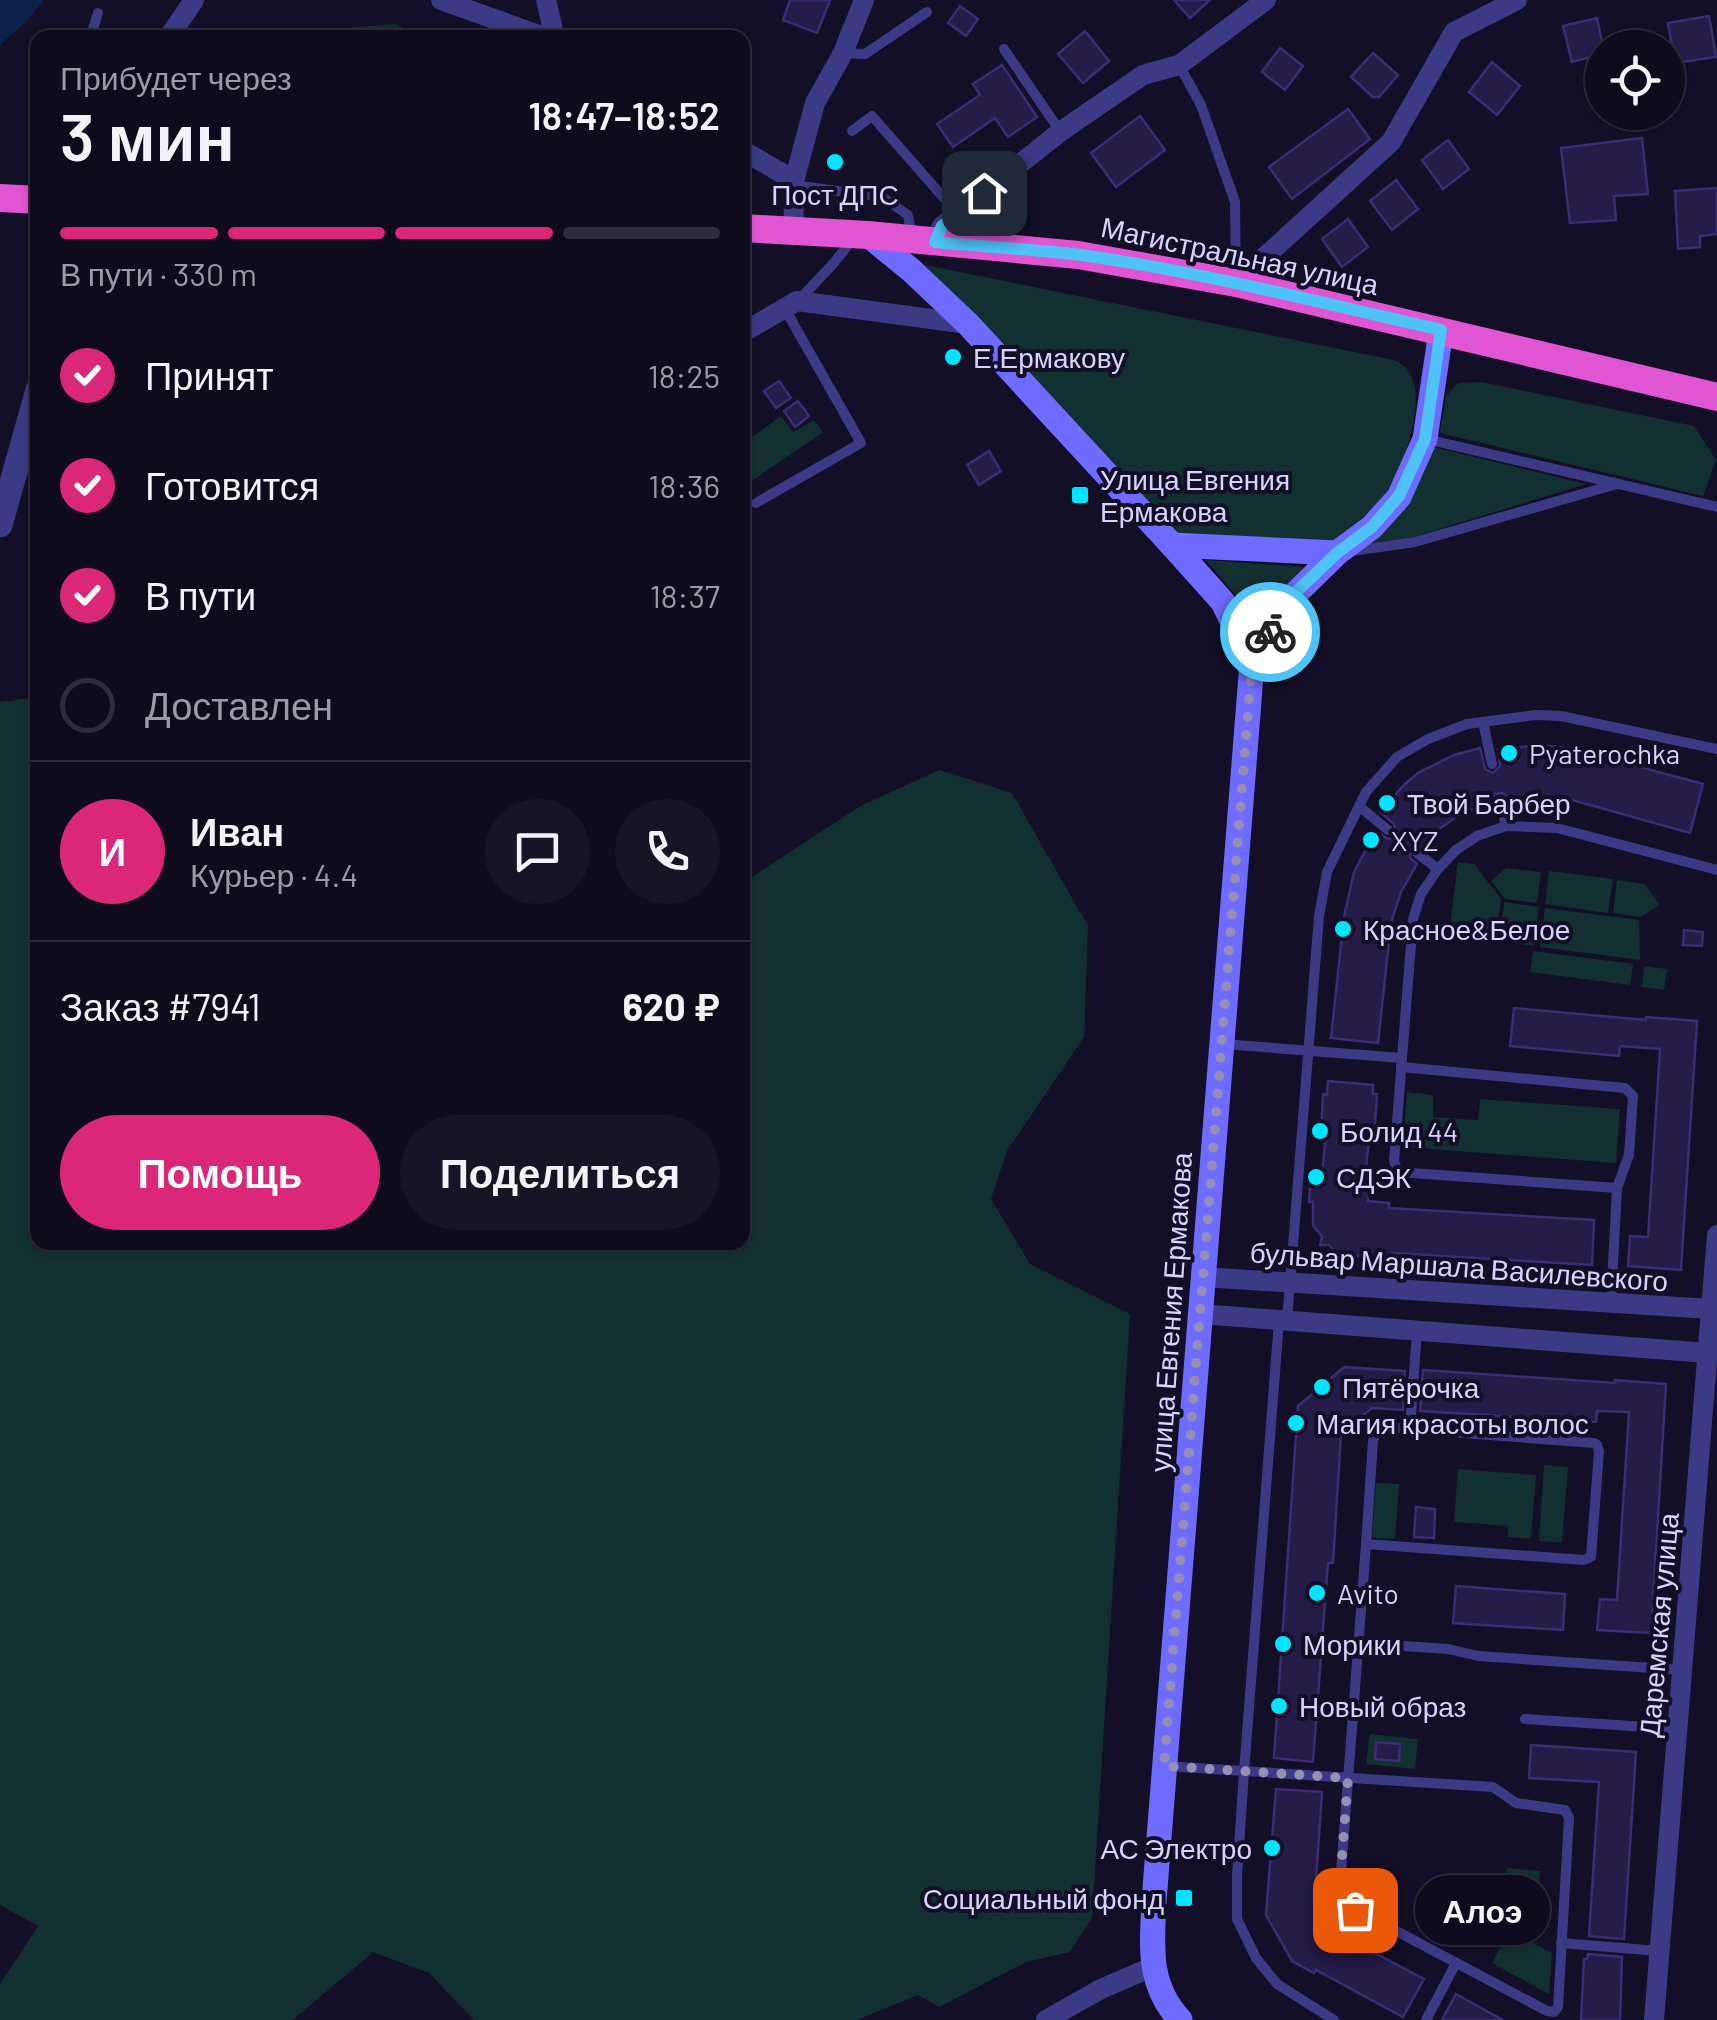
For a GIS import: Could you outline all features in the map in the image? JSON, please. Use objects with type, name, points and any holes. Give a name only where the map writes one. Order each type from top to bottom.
[{"type":"highway","points":[[0,198],[30,200]]},
{"type":"highway","name":"Магистральная улица","points":[[750,228],[1078,255],[1236,283],[1717,397]]},
{"type":"main road","name":"улица Евгения Ермакова","points":[[862,235],[911,270],[968,324],[1172,544],[1223,602],[1252,663]]},
{"type":"main road","name":"улица Евгения Ермакова","points":[[1152,1966],[1164,1766],[1252,663],[1292,596],[1337,553],[1372,527],[1399,496],[1425,439],[1441,330]]},
{"type":"main road","points":[[1172,544],[1337,553]]},
{"type":"main road","points":[[1152,1966],[1160,1988],[1180,2020]]},
{"type":"street","points":[[173,30],[194,0]]},
{"type":"street","points":[[440,0],[524,30]]},
{"type":"street","points":[[546,0],[553,30]]},
{"type":"street","points":[[794,230],[793,185],[814,103],[844,54],[864,0]]},
{"type":"street","points":[[924,241],[1060,132],[1143,75],[1179,65],[1266,0]]},
{"type":"street","points":[[1236,283],[1391,142],[1454,32],[1517,0]]},
{"type":"street","points":[[750,155],[785,175],[793,185]]},
{"type":"street","points":[[750,329],[791,305],[968,324]]},
{"type":"street","points":[[0,524],[30,418]]},
{"type":"street","name":"Даремская улица","points":[[1654,2020],[1712,1340],[1717,1235]]},
{"type":"street","name":"бульвар Маршала Василевского","points":[[1202,1277],[1712,1309]]},
{"type":"street","points":[[1200,1314],[1416,1331],[1712,1340]]},
{"type":"street","points":[[1046,2020],[1152,1966]]},
{"type":"lane","points":[[844,54],[866,54],[927,12]]},
{"type":"lane","points":[[93,30],[98,13]]},
{"type":"lane","points":[[1004,49],[1060,132]]},
{"type":"lane","points":[[1179,65],[1201,105],[1235,202],[1236,283]]},
{"type":"lane","points":[[852,131],[872,116],[958,214]]},
{"type":"lane","points":[[793,185],[882,197],[908,215],[924,241]]},
{"type":"lane","points":[[756,503],[861,443],[791,305],[862,235]]},
{"type":"lane","points":[[1425,439],[1717,507]]},
{"type":"lane","points":[[1337,553],[1414,542],[1619,484]]},
{"type":"lane","points":[[1334,2020],[1278,1984],[1256,1958],[1237,1919],[1244,1772],[1283,1321],[1290,1283],[1319,916],[1327,872],[1366,792],[1397,758],[1428,738],[1466,724],[1561,716],[1717,749]]},
{"type":"lane","points":[[1483,722],[1492,764]]},
{"type":"lane","points":[[1500,801],[1506,826]]},
{"type":"lane","points":[[1359,806],[1388,830]]},
{"type":"lane","points":[[1616,1188],[1398,1172],[1394,1161],[1413,919],[1421,894],[1456,850],[1477,836],[1506,826],[1557,828],[1717,870]]},
{"type":"lane","points":[[1418,854],[1438,870]]},
{"type":"lane","points":[[1222,1044],[1625,1088],[1633,1096],[1629,1155],[1616,1188],[1610,1303]]},
{"type":"lane","points":[[1410,1430],[1416,1331]]},
{"type":"lane","points":[[1164,1766],[1244,1772],[1348,1778],[1493,1788],[1516,1803],[1565,1810],[1569,1818],[1558,2007],[1554,2012],[1547,2012],[1355,1910],[1340,1884],[1348,1778],[1358,1643],[1366,1544],[1372,1441],[1376,1432],[1385,1428],[1598,1445],[1591,1557],[1584,1560],[1366,1544]]},
{"type":"lane","points":[[1358,1643],[1682,1670]]},
{"type":"lane","points":[[1524,1719],[1677,1729]]},
{"type":"lane","points":[[1561,1943],[1660,1951]]},
{"type":"lane","points":[[1426,2020],[1456,1963]]},
{"type":"green space","points":[[395,24],[407,30],[328,30]]},
{"type":"green space","points":[[925,265],[1394,360],[1407,369],[1416,395],[1412,430],[1395,478],[1371,513],[1333,545],[1177,537]]},
{"type":"green space","points":[[1482,382],[1694,426],[1716,460],[1703,496],[1440,433],[1446,396],[1458,383]]},
{"type":"green space","points":[[781,416],[793,432],[814,420],[823,432],[752,481],[750,439]]},
{"type":"green space","points":[[1429,446],[1586,484],[1410,538],[1367,543]]},
{"type":"green space","points":[[1206,560],[1304,567],[1258,622]]},
{"type":"green space","points":[[30,698],[30,1250],[750,1250],[750,878],[862,805],[940,770],[1012,793],[1088,926],[1084,1037],[1007,1151],[991,1199],[1030,1264],[1130,1314],[1092,1918],[1070,1952],[1026,1962],[939,2007],[918,1995],[857,2020],[474,2020],[429,1973],[373,1952],[293,2020],[0,2020],[0,1984],[38,1926],[0,1905],[0,702]]},
{"type":"green space","points":[[1458,862],[1474,864],[1501,899],[1497,931],[1450,925]]},
{"type":"green space","points":[[1506,868],[1541,872],[1537,903],[1505,899],[1491,881]]},
{"type":"green space","points":[[1549,871],[1613,879],[1608,913],[1545,904]]},
{"type":"green space","points":[[1617,880],[1644,884],[1660,905],[1640,917],[1613,913]]},
{"type":"green space","points":[[1504,902],[1539,907],[1534,946],[1514,943],[1515,933],[1501,931]]},
{"type":"green space","points":[[1545,908],[1639,920],[1640,960],[1540,947]]},
{"type":"green space","points":[[1533,951],[1633,964],[1630,985],[1530,972]]},
{"type":"green space","points":[[1644,966],[1667,969],[1664,990],[1642,987]]},
{"type":"green space","points":[[1407,1092],[1433,1095],[1433,1117],[1478,1120],[1480,1099],[1620,1109],[1616,1163],[1403,1147]]},
{"type":"green space","points":[[1544,1465],[1568,1467],[1562,1543],[1539,1541]]},
{"type":"green space","points":[[1458,1469],[1536,1475],[1531,1539],[1508,1537],[1508,1526],[1454,1522]]},
{"type":"green space","points":[[1376,1483],[1399,1484],[1395,1539],[1372,1538]]},
{"type":"green space","points":[[1370,1734],[1418,1739],[1415,1769],[1367,1764]]},
{"type":"green space","points":[[1507,1868],[1540,1871],[1537,1914],[1504,1911]]},
{"type":"green space","points":[[1444,1877],[1486,1900],[1477,1934],[1428,1907]]},
{"type":"green space","points":[[1510,1930],[1552,1953],[1549,1994],[1492,1963]]},
{"type":"water","points":[[0,0],[44,0],[0,45]]},
{"type":"building","points":[[790,0],[830,0],[817,33],[783,20]]},
{"type":"building","points":[[1174,0],[1210,0],[1190,18]]},
{"type":"building","points":[[960,6],[978,19],[966,36],[948,23]]},
{"type":"building","points":[[1709,16],[1716,57],[1685,62],[1685,30],[1669,30],[1668,23]]},
{"type":"building","points":[[1597,18],[1600,30],[1585,30],[1585,59],[1572,62],[1563,26]]},
{"type":"building","points":[[1085,31],[1109,61],[1083,83],[1058,54]]},
{"type":"building","points":[[1280,48],[1303,66],[1285,90],[1262,72]]},
{"type":"building","points":[[1373,53],[1398,75],[1379,97],[1373,97],[1351,77]]},
{"type":"building","points":[[1492,62],[1520,86],[1497,115],[1469,92]]},
{"type":"building","points":[[1002,65],[1037,117],[1008,137],[995,118],[953,147],[937,124],[980,95],[973,84]]},
{"type":"building","points":[[1348,109],[1370,139],[1292,199],[1269,167]]},
{"type":"building","points":[[1140,116],[1165,150],[1116,187],[1091,153]]},
{"type":"building","points":[[1642,138],[1648,194],[1614,196],[1616,220],[1570,223],[1561,148]]},
{"type":"building","points":[[1448,140],[1469,169],[1443,189],[1422,160]]},
{"type":"building","points":[[1396,180],[1418,209],[1392,230],[1370,201]]},
{"type":"building","points":[[1717,188],[1717,234],[1700,236],[1700,247],[1678,249],[1675,191]]},
{"type":"building","points":[[1348,219],[1368,247],[1342,267],[1322,239]]},
{"type":"building","points":[[779,381],[791,398],[776,408],[764,391]]},
{"type":"building","points":[[798,401],[809,416],[795,427],[784,411]]},
{"type":"building","points":[[989,451],[1001,471],[979,485],[967,465]]},
{"type":"building","points":[[1537,745],[1570,748],[1703,784],[1690,833],[1572,800],[1509,800],[1503,793],[1495,794],[1491,803],[1462,813],[1435,832],[1423,847],[1411,850],[1410,858],[1417,864],[1401,892],[1391,923],[1378,1043],[1331,1038],[1344,917],[1354,872],[1376,831],[1388,839],[1396,832],[1394,824],[1380,812],[1418,773],[1454,755],[1480,748],[1485,769],[1493,773],[1500,766],[1498,750]]},
{"type":"building","points":[[1684,930],[1703,932],[1702,946],[1683,945]]},
{"type":"building","points":[[1514,1008],[1697,1021],[1681,1270],[1628,1266],[1630,1236],[1648,1237],[1660,1049],[1620,1046],[1619,1056],[1510,1046]]},
{"type":"building","points":[[1328,1081],[1373,1085],[1373,1094],[1377,1094],[1374,1141],[1369,1141],[1367,1157],[1368,1201],[1389,1203],[1389,1208],[1594,1220],[1592,1265],[1392,1253],[1391,1258],[1379,1257],[1378,1262],[1360,1261],[1361,1256],[1337,1255],[1329,1245],[1320,1245],[1322,1237],[1313,1225],[1313,1202],[1309,1202],[1310,1186],[1316,1186],[1317,1173],[1322,1174],[1326,1135],[1321,1134],[1323,1094],[1327,1095]]},
{"type":"building","points":[[1344,1367],[1405,1371],[1403,1410],[1372,1408],[1341,1434],[1333,1563],[1328,1563],[1313,1762],[1274,1758],[1298,1406]]},
{"type":"building","points":[[1423,1370],[1666,1384],[1651,1633],[1597,1630],[1600,1599],[1617,1600],[1629,1412],[1597,1411],[1596,1422],[1420,1411]]},
{"type":"building","points":[[1416,1507],[1435,1509],[1434,1538],[1414,1537]]},
{"type":"building","points":[[1456,1586],[1565,1594],[1563,1630],[1453,1623]]},
{"type":"building","points":[[1376,1742],[1400,1744],[1399,1761],[1375,1759]]},
{"type":"building","points":[[1531,1745],[1636,1752],[1624,1939],[1589,1936],[1599,1782],[1529,1778]]},
{"type":"building","points":[[1276,1789],[1322,1792],[1315,1894],[1335,1932],[1424,1979],[1403,2017],[1292,1961],[1266,1915]]},
{"type":"building","points":[[1588,1954],[1622,1957],[1620,2020],[1581,2020],[1584,1959]]},
{"type":"building","points":[[1456,1994],[1503,2020],[1442,2020]]},
{"type":"way so far","points":[[1270,632],[1252,663],[1164,1766],[1348,1778],[1340,1884],[1355,1910]]},
{"type":"place","name":"Пост ДПС","points":[[835,162]]},
{"type":"place","name":"Е.Ермакову","points":[[953,357]]},
{"type":"place","name":"Улица Евгения Ермакова","points":[[1080,495]]},
{"type":"place","name":"Pyaterochka","points":[[1509,753]]},
{"type":"place","name":"Твой Барбер","points":[[1387,803]]},
{"type":"place","name":"XYZ","points":[[1371,840]]},
{"type":"place","name":"Красное&Белое","points":[[1343,929]]},
{"type":"place","name":"Болид 44","points":[[1320,1131]]},
{"type":"place","name":"СДЭК","points":[[1316,1177]]},
{"type":"place","name":"Пятёрочка","points":[[1322,1387]]},
{"type":"place","name":"Магия красоты волос","points":[[1296,1423]]},
{"type":"place","name":"Avito","points":[[1317,1593]]},
{"type":"place","name":"Морики","points":[[1283,1644]]},
{"type":"place","name":"Новый образ","points":[[1279,1706]]},
{"type":"place","name":"АС Электро","points":[[1272,1848]]},
{"type":"place","name":"Социальный фонд","points":[[1184,1898]]},
{"type":"place","name":"Алоэ","points":[[1355,1910]]},
{"type":"route","points":[[984,193],[942,226],[935,242],[1078,255],[1236,283],[1441,330],[1425,439],[1399,496],[1372,527],[1337,553],[1292,596],[1270,632]]}]
